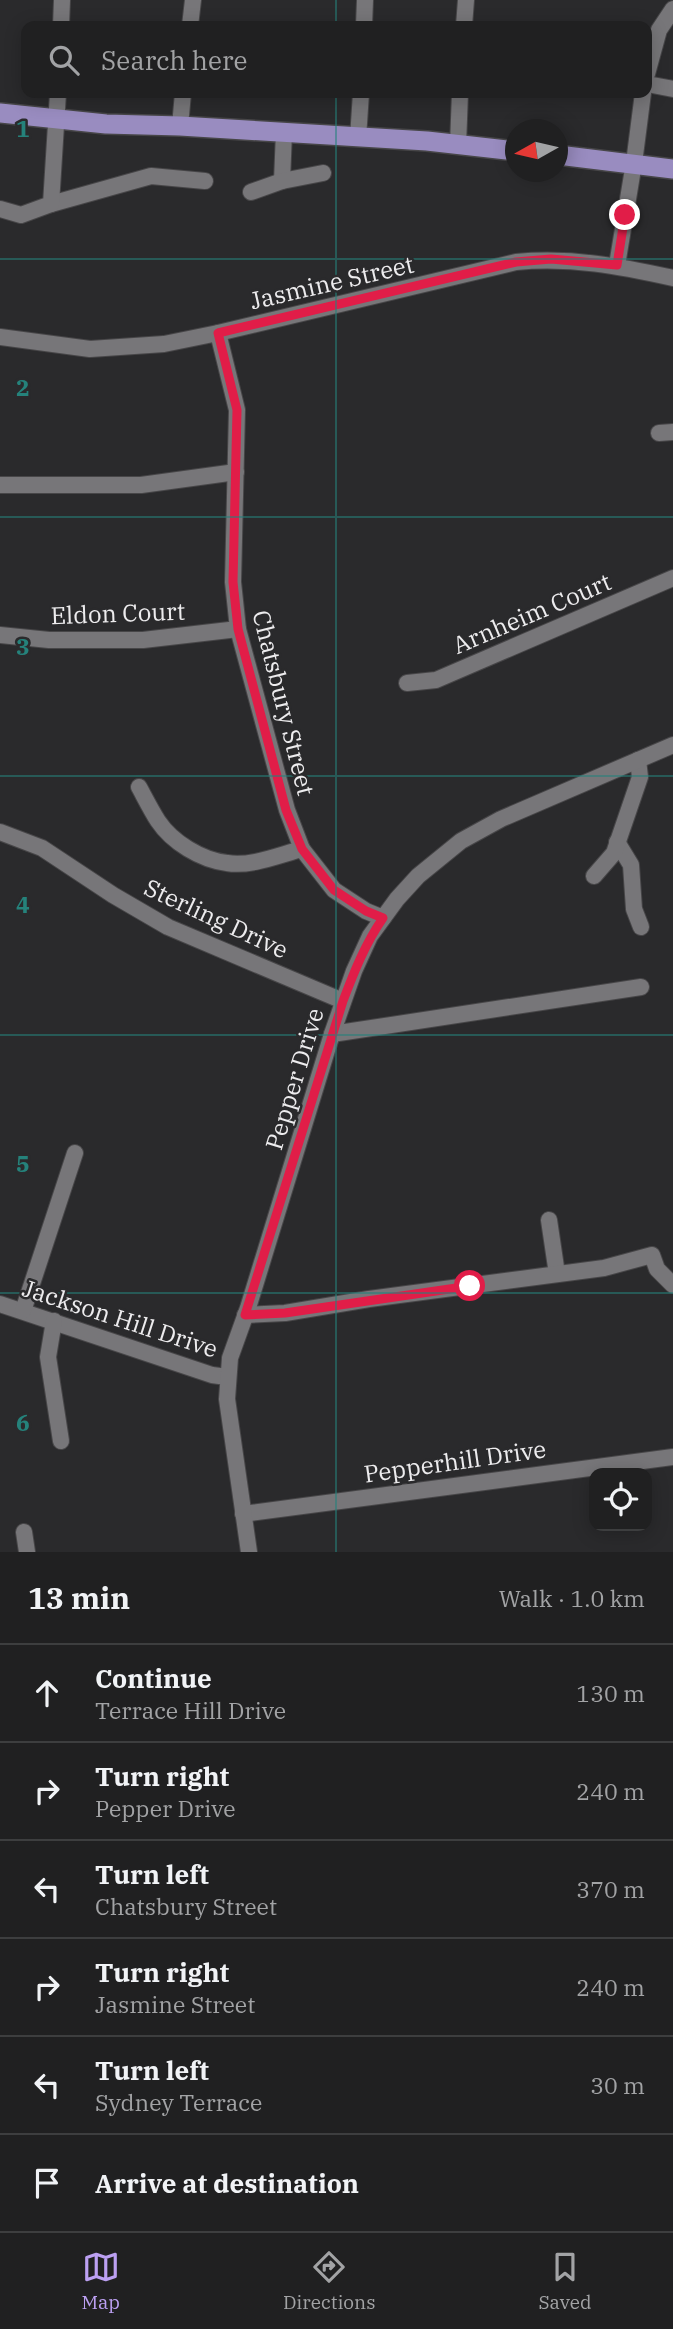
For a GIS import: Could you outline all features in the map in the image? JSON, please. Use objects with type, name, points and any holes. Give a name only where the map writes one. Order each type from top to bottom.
[{"type":"main road","points":[[0,113],[106,124],[284,132],[505,149]]},
{"type":"main road","points":[[568,156],[673,169]]},
{"type":"street","points":[[61,21],[62,0]]},
{"type":"street","points":[[191,21],[193,0]]},
{"type":"street","points":[[364,21],[365,0]]},
{"type":"street","points":[[464,21],[466,0]]},
{"type":"street","points":[[652,56],[659,30],[673,9]]},
{"type":"street","points":[[652,85],[673,89]]},
{"type":"street","points":[[51,204],[58,98]]},
{"type":"street","points":[[180,126],[183,98]]},
{"type":"street","points":[[358,138],[361,98]]},
{"type":"street","points":[[457,145],[460,98]]},
{"type":"street","points":[[617,265],[642,98]]},
{"type":"street","points":[[282,181],[284,132]]},
{"type":"street","points":[[251,192],[282,181],[323,173]]},
{"type":"street","points":[[0,209],[21,215],[151,176],[205,181]]},
{"type":"street","name":"Jasmine Street","points":[[0,337],[90,349],[164,344],[516,262],[551,259],[617,265],[673,278]]},
{"type":"street","name":"Chatsbury Street","points":[[218,333],[237,410],[233,582],[238,629],[286,810],[302,849],[334,890],[366,911],[383,918]]},
{"type":"street","points":[[0,485],[141,485],[236,471]]},
{"type":"street","name":"Arnheim Court","points":[[407,683],[436,680],[673,578]]},
{"type":"street","name":"Eldon Court","points":[[0,635],[49,640],[143,640],[238,629]]},
{"type":"street","name":"Pepper Drive","points":[[249,1552],[228,1409],[227,1377],[230,1358],[332,1034],[370,936],[418,876],[461,841],[501,819],[673,745]]},
{"type":"street","points":[[594,876],[614,853],[640,777],[638,760]]},
{"type":"street","points":[[139,787],[159,822],[177,841],[205,857],[228,864],[259,860],[302,849]]},
{"type":"street","name":"Sterling Drive","points":[[0,832],[42,848],[113,895],[168,927],[343,1001]]},
{"type":"street","points":[[617,842],[631,865],[634,909],[641,927]]},
{"type":"street","points":[[332,1034],[641,987]]},
{"type":"street","points":[[23,1311],[75,1153]]},
{"type":"street","points":[[549,1220],[557,1274]]},
{"type":"street","points":[[245,1315],[285,1313],[369,1299],[604,1268],[652,1255],[657,1269],[673,1285]]},
{"type":"street","name":"Jackson Hill Drive","points":[[0,1304],[212,1375],[227,1377]]},
{"type":"street","points":[[54,1321],[48,1357],[61,1441]]},
{"type":"street","name":"Pepperhill Drive","points":[[243,1514],[673,1457]]},
{"type":"street","points":[[24,1532],[27,1552]]},
{"type":"route","points":[[470,1286],[285,1313],[245,1315],[343,1001],[370,936],[383,918],[366,911],[334,890],[302,849],[286,810],[238,629],[233,582],[237,410],[218,333],[516,262],[551,259],[617,265],[625,215]]}]
